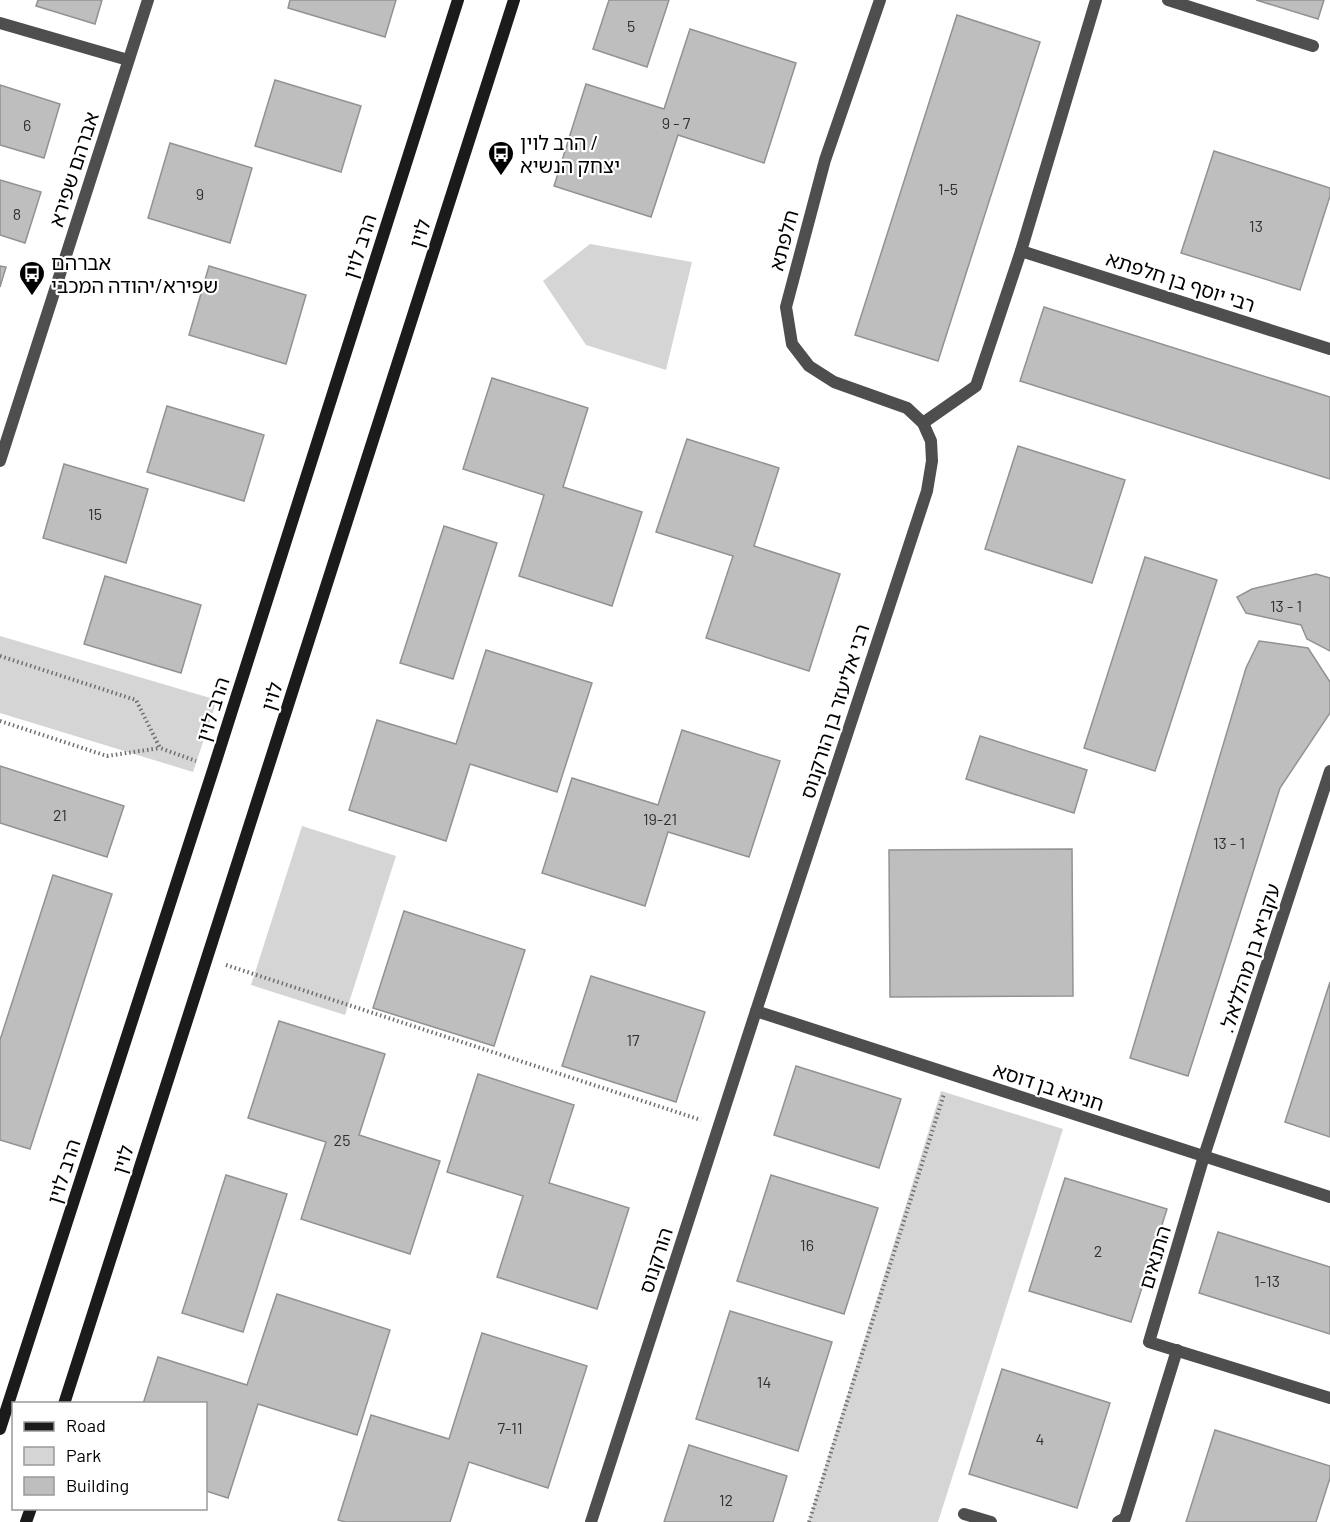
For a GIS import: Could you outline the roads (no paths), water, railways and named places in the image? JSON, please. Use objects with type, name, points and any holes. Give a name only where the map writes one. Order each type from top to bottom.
[{"type":"main road","name":"הרב לוין","points":[[0,1429],[458,0]]},
{"type":"main road","name":"לוין","points":[[65,1402],[514,0]]},
{"type":"street","name":"אברהם שפירא","points":[[0,461],[148,0]]},
{"type":"street","name":"חלפתא","points":[[880,0],[825,160],[786,307],[792,344],[809,366],[834,382],[907,408],[923,423]]},
{"type":"street","points":[[923,423],[976,386],[1021,251],[1096,0]]},
{"type":"street","points":[[1168,0],[1313,46]]},
{"type":"street","points":[[0,23],[128,60]]},
{"type":"street","name":"רבי יוסף בן חלפתא","points":[[1021,251],[1330,349]]},
{"type":"street","name":"רבי אליעזר בן הורקנוס","points":[[756,1011],[927,491],[932,461],[931,441],[923,423]]},
{"type":"street","name":".עקביא בן מהללאל","points":[[1204,1156],[1330,771]]},
{"type":"street","name":"חנינא בן דוסא","points":[[756,1011],[1330,1197]]},
{"type":"street","name":"הורקנוס","points":[[591,1522],[756,1011]]},
{"type":"street","name":"התנאים","points":[[1204,1156],[1149,1341],[1330,1398]]},
{"type":"street","points":[[1118,1522],[1125,1518],[1177,1350]]},
{"type":"street","points":[[964,1514],[991,1522]]},
{"type":"place","name":"הרב לוין / יצחק הנשיא","points":[[501,177]]},
{"type":"place","name":"אברהם שפירא/יהודה המכבי","points":[[32,297]]}]
